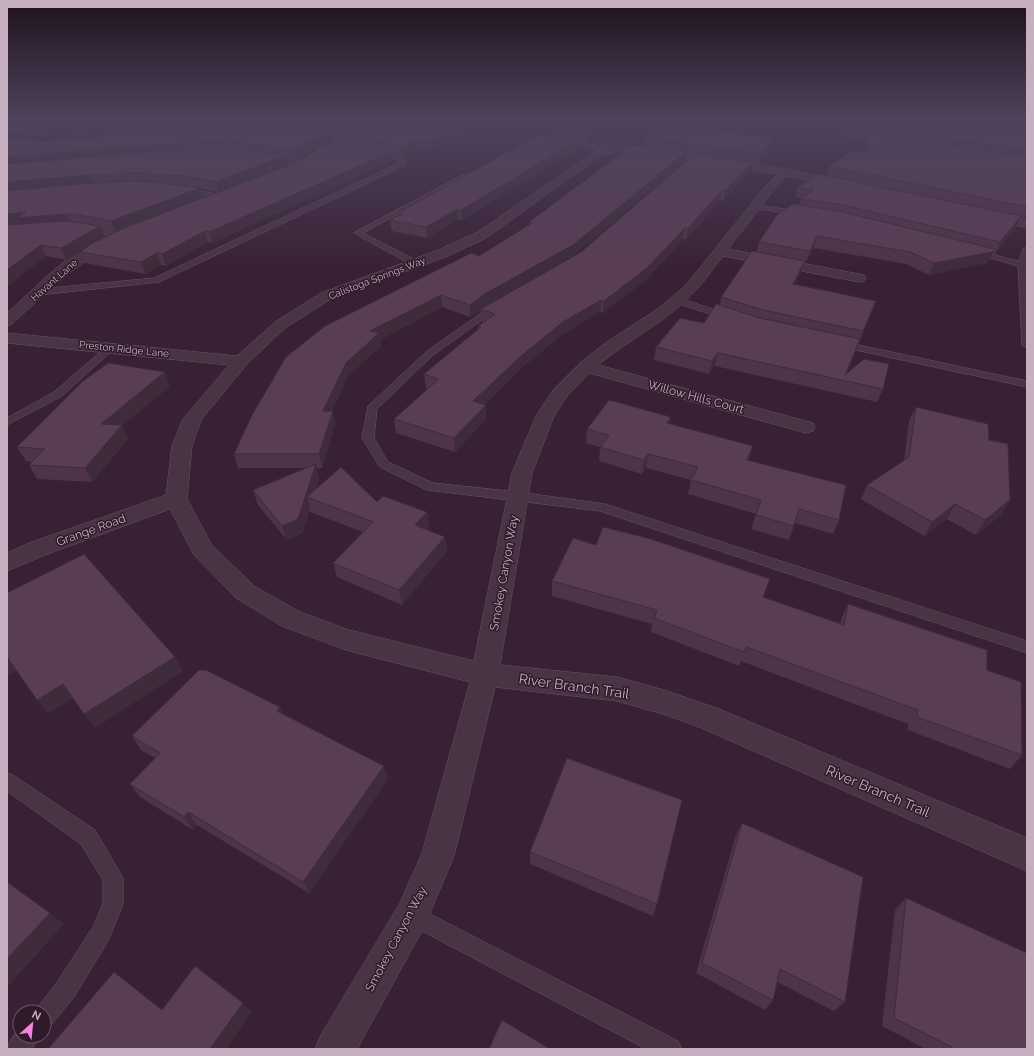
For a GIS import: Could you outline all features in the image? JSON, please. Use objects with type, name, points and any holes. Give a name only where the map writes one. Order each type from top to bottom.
[{"type":"street","name":"Calistoga Springs Way","points":[[176,499],[182,446],[192,419],[241,360],[280,325],[303,309],[326,296],[354,284],[463,245],[482,235],[576,169]]},
{"type":"street","points":[[768,169],[848,186]]},
{"type":"street","name":"Smokey Canyon Way","points":[[335,1049],[412,915],[438,856],[485,675],[522,474],[545,416],[560,393],[586,367],[610,347],[664,311],[691,288],[721,252],[767,191],[786,172]]},
{"type":"street","points":[[162,188],[185,190],[216,197]]},
{"type":"street","points":[[195,206],[230,192]]},
{"type":"street","points":[[980,214],[1027,224]]},
{"type":"street","name":"Havant Lane","points":[[7,321],[68,266],[90,251],[126,234]]},
{"type":"street","points":[[721,252],[859,278]]},
{"type":"street","name":"Preston Ridge Lane","points":[[7,338],[241,360]]},
{"type":"street","name":"Willow Hills Court","points":[[586,367],[806,427]]},
{"type":"street","name":"Grange Road","points":[[7,563],[37,549],[176,499]]},
{"type":"street","name":"River Branch Trail","points":[[176,499],[202,549],[245,592],[291,619],[346,640],[485,675],[617,689],[664,702],[709,718],[1027,855]]},
{"type":"lane","points":[[39,292],[156,280],[392,169]]},
{"type":"lane","points":[[415,263],[358,233],[473,171]]},
{"type":"lane","points":[[755,207],[806,214]]},
{"type":"lane","points":[[77,228],[126,234]]},
{"type":"lane","points":[[963,249],[1022,265]]},
{"type":"lane","points":[[1027,250],[1022,261],[1027,345]]},
{"type":"lane","points":[[508,299],[487,311],[429,354],[372,408],[368,438],[384,464],[431,487],[518,496],[601,507],[1027,647]]},
{"type":"lane","points":[[676,300],[735,319]]},
{"type":"lane","points":[[834,342],[1027,384]]},
{"type":"lane","points":[[7,422],[58,394],[110,348]]},
{"type":"lane","points":[[7,781],[88,837],[113,878],[113,904],[101,934],[66,989],[52,1006]]},
{"type":"lane","points":[[412,915],[670,1049]]},
{"type":"building","points":[[7,169],[249,169],[215,182],[185,176],[137,173],[7,182]]},
{"type":"building","points":[[278,169],[352,169],[209,232],[205,231],[162,254],[157,253],[141,262],[80,252],[91,244],[124,228]]},
{"type":"building","points":[[476,169],[529,169],[461,210],[457,209],[426,227],[390,220],[402,214],[398,213]]},
{"type":"building","points":[[600,169],[665,169],[573,245],[483,295],[470,305],[441,295],[370,331],[379,333],[346,363],[323,411],[333,411],[319,454],[234,454],[252,415],[286,357],[325,326],[471,253],[479,256],[532,223],[529,222]]},
{"type":"building","points":[[677,169],[745,169],[725,191],[722,190],[688,228],[685,228],[647,268],[604,301],[601,300],[563,322],[521,356],[473,401],[486,405],[454,438],[394,419],[439,379],[424,374],[481,327],[478,326],[495,314],[481,309],[581,252]]},
{"type":"building","points":[[845,169],[1027,169],[1027,207]]},
{"type":"building","points":[[818,174],[1021,216],[1000,242],[838,204],[801,199],[814,190],[798,187]]},
{"type":"building","points":[[130,181],[155,182],[200,188],[111,221],[66,214],[16,218],[26,212],[7,214],[7,191]]},
{"type":"building","points":[[793,204],[838,211],[995,249],[992,252],[934,263],[910,252],[817,236],[810,251],[759,242],[777,215]]},
{"type":"building","points":[[65,221],[100,226],[61,248],[41,245],[7,270],[7,225]]},
{"type":"building","points":[[752,251],[805,261],[793,284],[876,301],[863,331],[763,310],[721,297]]},
{"type":"building","points":[[716,304],[760,318],[860,339],[845,375],[864,359],[889,364],[883,389],[718,353],[712,361],[656,347],[680,318],[704,323]]},
{"type":"building","points":[[108,363],[165,372],[101,424],[122,425],[85,468],[29,465],[45,449],[17,447],[83,381]]},
{"type":"building","points":[[609,400],[671,417],[667,423],[753,446],[747,460],[846,485],[839,520],[799,509],[794,526],[756,515],[761,500],[691,480],[698,467],[648,454],[644,460],[600,447],[609,435],[587,429]]},
{"type":"building","points":[[916,407],[988,424],[989,440],[1008,444],[1010,500],[985,520],[955,504],[932,522],[867,485],[909,457]]},
{"type":"building","points":[[316,464],[298,519],[282,526],[253,490]]},
{"type":"building","points":[[341,467],[377,502],[383,496],[427,512],[415,525],[445,537],[399,590],[333,563],[373,522],[307,497]]},
{"type":"building","points":[[603,527],[651,539],[770,579],[763,597],[844,625],[848,604],[987,650],[987,670],[1021,682],[1022,755],[917,717],[918,710],[746,647],[744,652],[654,618],[657,610],[552,581],[573,538],[596,545]]},
{"type":"building","points":[[84,554],[175,657],[84,714],[63,684],[37,700],[7,657],[7,593]]},
{"type":"building","points":[[199,670],[206,670],[280,707],[277,711],[384,766],[303,882],[188,812],[184,817],[130,784],[160,753],[132,736]]},
{"type":"building","points":[[567,758],[682,800],[657,904],[530,852]]},
{"type":"building","points":[[742,823],[863,877],[845,1002],[780,969],[773,1000],[702,963]]},
{"type":"building","points":[[7,882],[50,913],[7,959]]},
{"type":"building","points":[[906,898],[1027,953],[1027,1049],[952,1049],[952,1047],[894,1018]]},
{"type":"building","points":[[195,966],[243,1003],[210,1049],[48,1049],[114,972],[162,1010]]},
{"type":"building","points":[[502,1020],[550,1049],[489,1049]]}]
